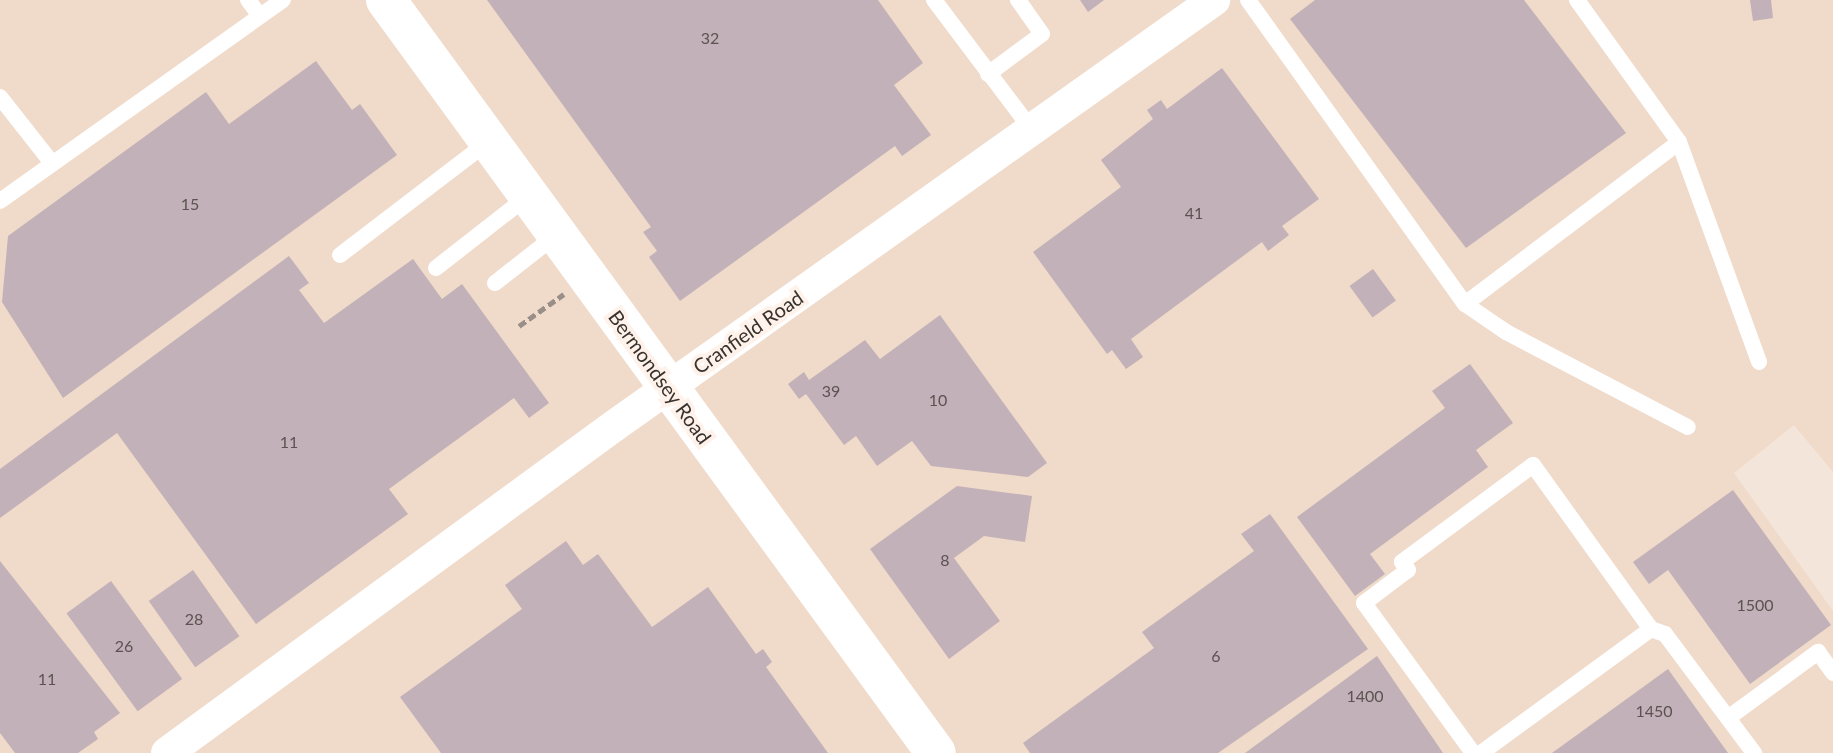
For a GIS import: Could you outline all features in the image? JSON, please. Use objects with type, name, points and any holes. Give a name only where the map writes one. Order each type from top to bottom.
[{"type":"street","name":"Bermondsey Road","points":[[386,0],[555,236],[936,753]]},
{"type":"street","name":"Cranfield Road","points":[[167,753],[669,388],[1214,0]]},
{"type":"lane","points":[[248,0],[260,16]]},
{"type":"lane","points":[[0,201],[283,0]]},
{"type":"lane","points":[[934,0],[1032,130]]},
{"type":"lane","points":[[988,74],[1042,34],[1018,0]]},
{"type":"lane","points":[[1248,0],[1465,304],[1506,332],[1688,427]]},
{"type":"lane","points":[[1577,0],[1679,142],[1759,362]]},
{"type":"lane","points":[[0,97],[52,163]]},
{"type":"lane","points":[[340,255],[488,142]]},
{"type":"lane","points":[[1465,304],[1679,142]]},
{"type":"lane","points":[[436,268],[527,197]]},
{"type":"lane","points":[[495,283],[555,236]]},
{"type":"lane","points":[[1473,753],[1364,603],[1408,570],[1402,562],[1533,465],[1651,629],[1665,634],[1754,753]]},
{"type":"lane","points":[[1481,753],[1651,629]]},
{"type":"lane","points":[[1728,718],[1818,652],[1833,673]]},
{"type":"path","points":[[519,326],[567,292]]},
{"type":"shaded area","points":[[0,0],[1833,0],[1833,472],[1794,425],[1734,473],[1833,611],[1833,753],[0,753]]},
{"type":"building","points":[[487,0],[878,0],[923,63],[894,85],[931,135],[902,156],[895,146],[680,301],[649,257],[657,251],[643,232],[651,227]]},
{"type":"building","points":[[1080,0],[1104,0],[1088,12]]},
{"type":"building","points":[[1315,0],[1524,0],[1626,133],[1466,248],[1290,19]]},
{"type":"building","points":[[1750,0],[1771,0],[1773,18],[1753,21]]},
{"type":"building","points":[[316,61],[352,110],[360,104],[397,155],[63,398],[2,302],[8,236],[206,92],[229,124]]},
{"type":"building","points":[[1222,68],[1319,199],[1282,226],[1289,235],[1268,251],[1262,242],[1131,339],[1143,357],[1126,369],[1112,350],[1107,354],[1033,252],[1121,187],[1101,160],[1153,119],[1147,110],[1161,100],[1167,109]]},
{"type":"building","points":[[289,256],[309,283],[299,290],[324,323],[413,259],[442,299],[462,284],[549,403],[529,418],[514,398],[389,489],[408,514],[256,624],[117,433],[0,518],[0,469]]},
{"type":"building","points":[[1373,269],[1396,301],[1372,318],[1350,286]]},
{"type":"building","points":[[940,315],[1047,463],[1028,477],[931,466],[912,441],[877,466],[856,436],[844,445],[806,394],[799,399],[788,384],[804,372],[809,380],[865,340],[880,359]]},
{"type":"building","points":[[1470,364],[1513,423],[1476,450],[1488,467],[1370,554],[1385,574],[1355,596],[1297,517],[1445,408],[1432,391]]},
{"type":"building","points":[[957,486],[1032,496],[1025,542],[984,536],[954,558],[1000,621],[949,659],[870,549]]},
{"type":"building","points":[[1733,490],[1831,625],[1750,684],[1668,570],[1649,584],[1633,562]]},
{"type":"building","points":[[1270,514],[1368,649],[1218,753],[1030,753],[1023,743],[1154,648],[1142,632],[1254,551],[1241,534]]},
{"type":"building","points":[[566,541],[583,565],[598,554],[652,627],[708,587],[756,654],[763,649],[772,662],[766,667],[828,753],[441,753],[400,697],[522,609],[505,585]]},
{"type":"building","points":[[0,561],[120,713],[94,732],[98,739],[78,753],[15,753],[0,733]]},
{"type":"building","points":[[193,570],[239,636],[195,667],[149,601]]},
{"type":"building","points":[[111,581],[182,679],[138,711],[67,613]]},
{"type":"building","points":[[1377,656],[1443,753],[1245,753]]},
{"type":"building","points":[[1668,669],[1728,753],[1552,753]]}]
